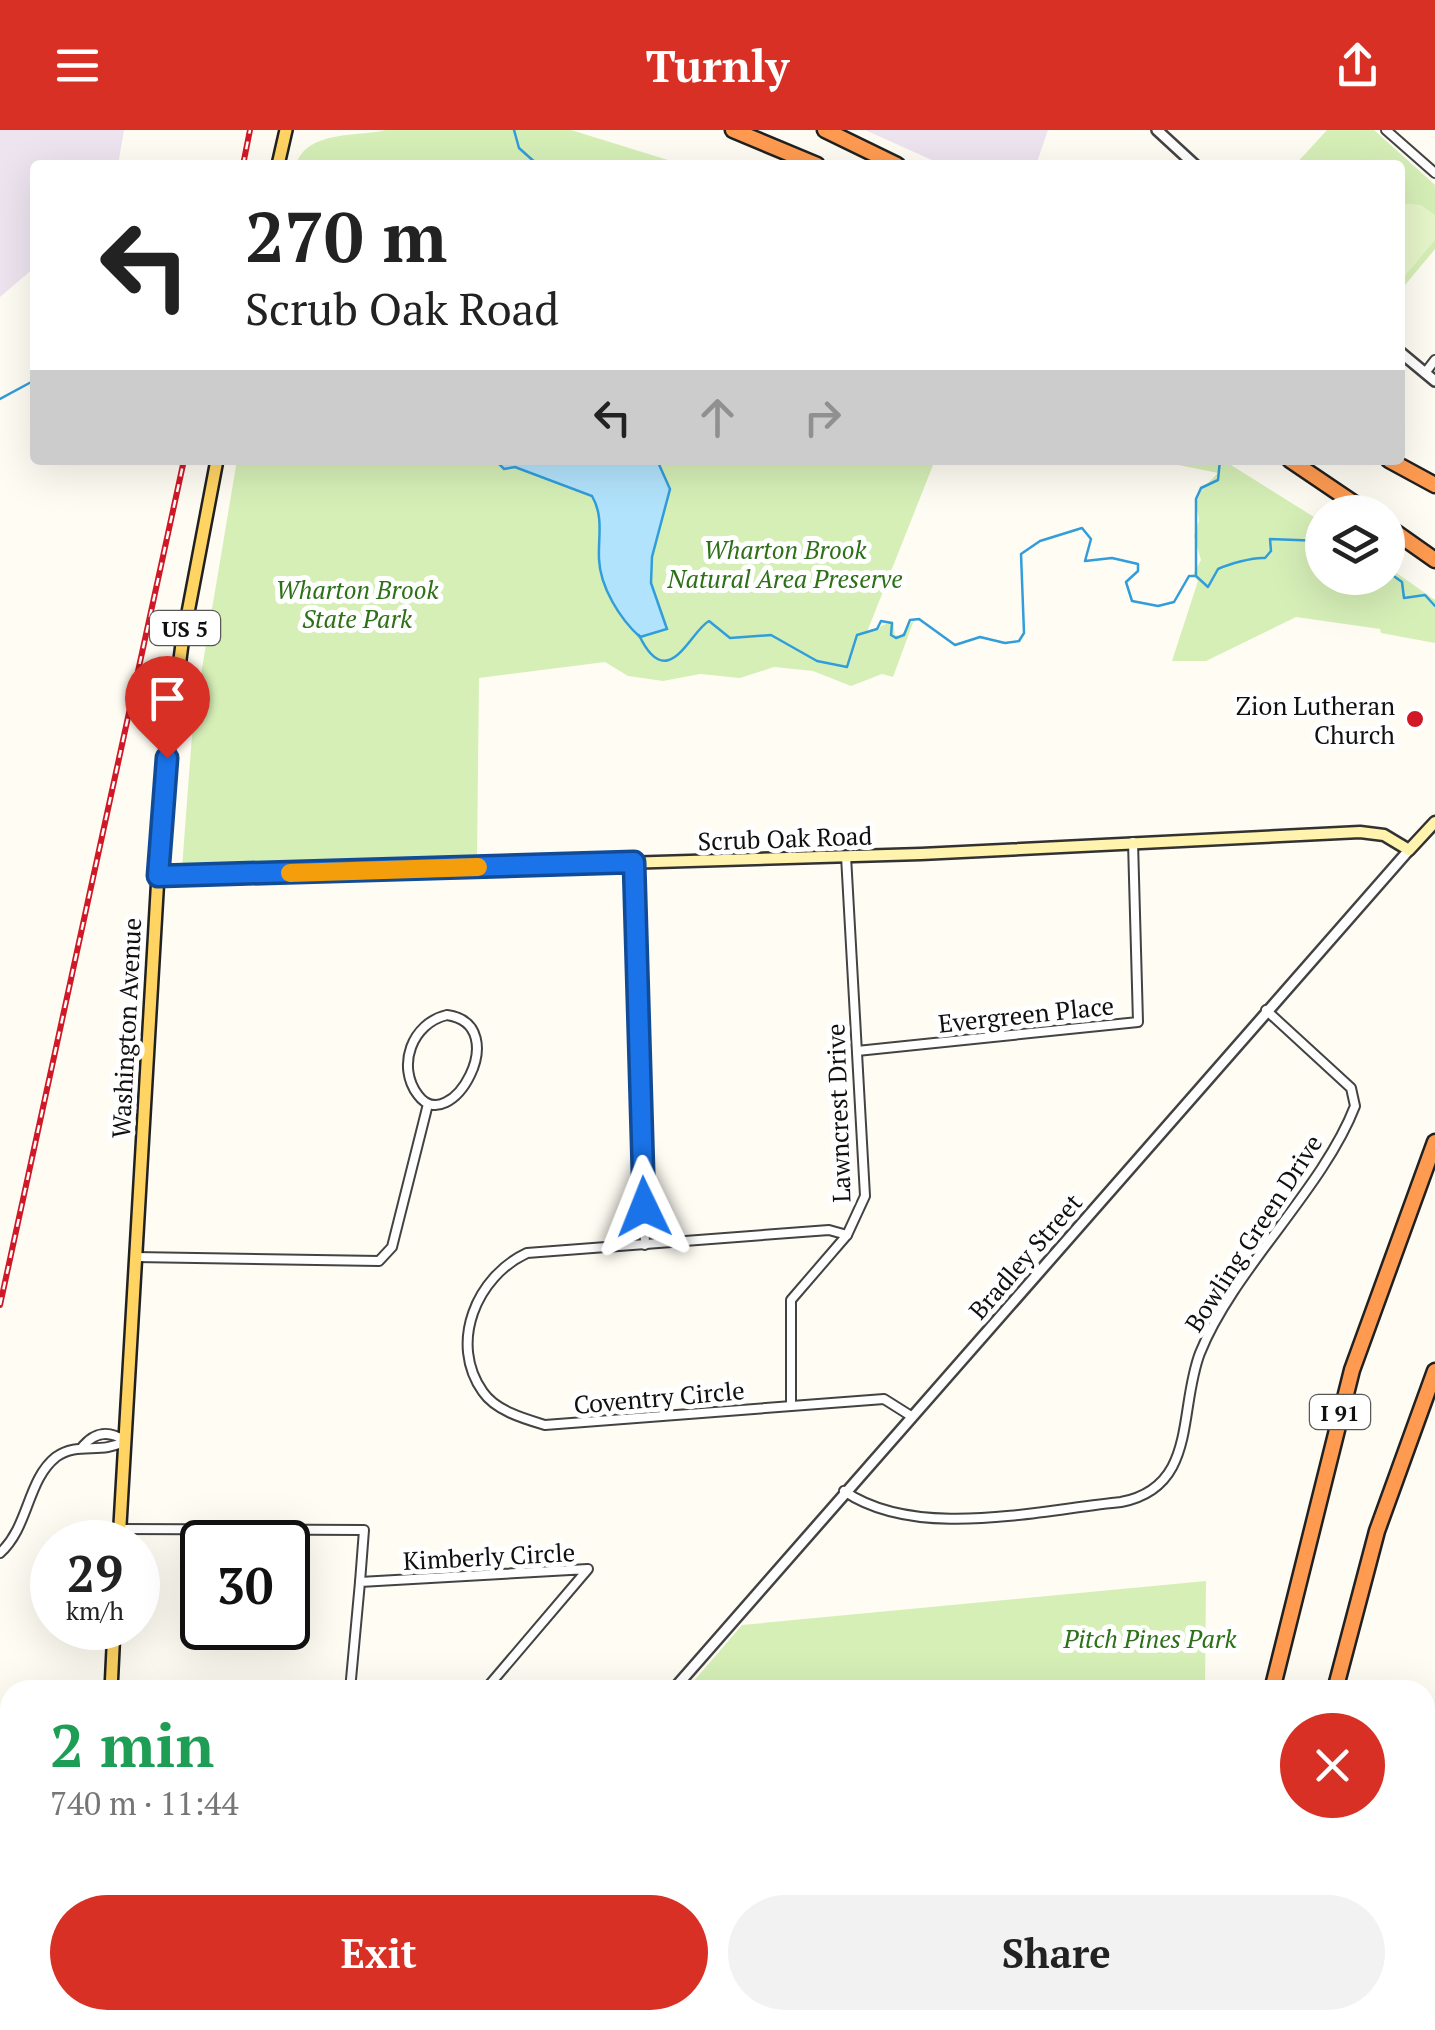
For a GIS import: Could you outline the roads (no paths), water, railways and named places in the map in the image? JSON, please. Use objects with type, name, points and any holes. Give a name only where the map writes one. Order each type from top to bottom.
[{"type":"highway","points":[[734,130],[805,160]]},
{"type":"highway","points":[[825,130],[887,160]]},
{"type":"highway","points":[[1297,465],[1342,495]]},
{"type":"highway","points":[[1399,465],[1435,484]]},
{"type":"highway","points":[[1405,539],[1435,560]]},
{"type":"highway","name":"I 91","points":[[1274,1680],[1348,1383],[1390,1256],[1435,1142]]},
{"type":"highway","points":[[1338,1680],[1384,1507],[1435,1371]]},
{"type":"main road","points":[[279,160],[286,130]]},
{"type":"main road","name":"Washington Avenue","points":[[120,1520],[158,876],[175,694],[216,465]]},
{"type":"main road","points":[[1409,850],[1435,822]]},
{"type":"main road","name":"Scrub Oak Road","points":[[158,876],[846,856],[1365,832],[1384,836],[1409,850]]},
{"type":"main road","points":[[111,1680],[113,1650]]},
{"type":"street","points":[[1386,130],[1435,173]]},
{"type":"street","points":[[1163,132],[1190,160]]},
{"type":"street","points":[[1405,356],[1435,381]]},
{"type":"street","points":[[1425,372],[1435,360]]},
{"type":"street","name":"Evergreen Place","points":[[857,1051],[1138,1022],[1133,842]]},
{"type":"street","name":"Bradley Street","points":[[682,1680],[1409,850]]},
{"type":"street","name":"Lawncrest Drive","points":[[791,1404],[790,1300],[847,1234],[860,1214],[865,1196],[846,856]]},
{"type":"street","points":[[634,862],[644,1245]]},
{"type":"street","name":"Bowling Green Drive","points":[[844,1491],[866,1504],[908,1516],[946,1519],[1122,1502],[1150,1494],[1168,1477],[1176,1460],[1201,1352],[1355,1106],[1351,1088],[1266,1010]]},
{"type":"street","points":[[458,1016],[473,1030],[473,1067],[458,1094],[444,1104],[428,1104],[410,1080],[410,1052],[418,1034],[431,1020],[458,1016]]},
{"type":"street","points":[[136,1257],[379,1261],[392,1247],[428,1104]]},
{"type":"street","name":"Coventry Circle","points":[[847,1234],[829,1230],[550,1250],[505,1263],[488,1279],[470,1319],[474,1369],[483,1393],[513,1414],[545,1425],[884,1399],[911,1416]]},
{"type":"street","points":[[83,1446],[95,1435],[106,1433],[125,1440]]},
{"type":"street","points":[[0,1553],[24,1523],[49,1464],[64,1452],[83,1446],[112,1448],[125,1440]]},
{"type":"street","points":[[160,1535],[364,1530],[351,1680]]},
{"type":"street","name":"Kimberly Circle","points":[[360,1582],[588,1569],[494,1680]]},
{"type":"water","points":[[500,465],[659,465],[670,489],[652,557],[651,583],[667,629],[640,637],[612,602],[600,570],[599,519],[592,496],[515,467],[504,469]]},
{"type":"waterway","points":[[514,130],[519,148],[532,160]]},
{"type":"waterway","points":[[0,399],[30,383]]},
{"type":"waterway","points":[[1196,575],[1196,499],[1201,488],[1218,480],[1220,465]]},
{"type":"waterway","points":[[639,635],[659,660],[669,660],[709,621],[730,638],[771,635],[817,661],[847,667],[857,635],[877,629],[881,621],[892,623],[891,635],[896,638],[904,635],[910,620],[919,619],[955,645],[980,637],[1005,643],[1019,641],[1024,633],[1021,554],[1040,541],[1082,528],[1091,539],[1085,561],[1112,558],[1138,564],[1138,571],[1126,582],[1132,601],[1158,606],[1174,602],[1189,576],[1196,576],[1208,587],[1218,569],[1265,558],[1271,551],[1270,539],[1305,540]]},
{"type":"waterway","points":[[1404,595],[1425,595],[1435,606]]},
{"type":"railway","points":[[244,160],[250,130]]},
{"type":"railway","points":[[0,1305],[183,465]]},
{"type":"place","name":"Zion Lutheran Church","points":[[1415,719]]},
{"type":"park label","name":"Wharton Brook Natural Area Preserve","points":[[785,564]]},
{"type":"park label","name":"Wharton Brook State Park","points":[[357,604]]},
{"type":"park label","name":"Pitch Pines Park","points":[[1150,1638]]}]
